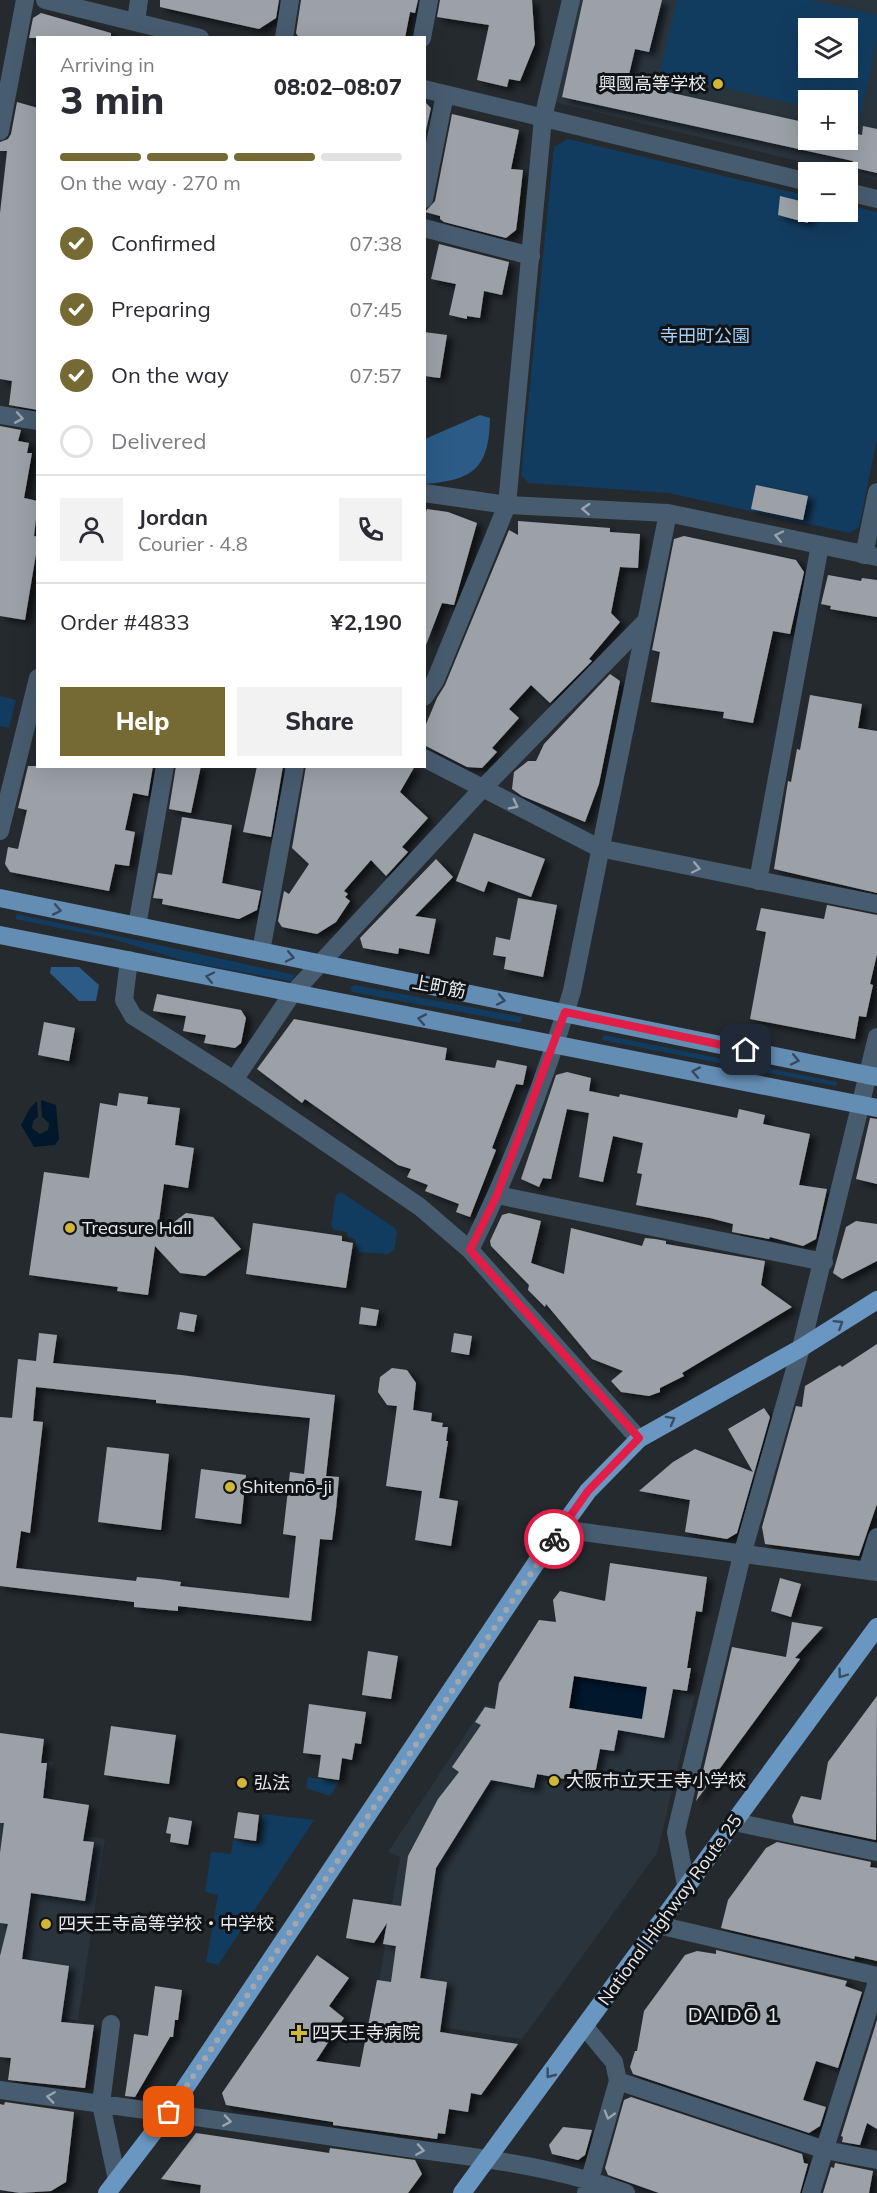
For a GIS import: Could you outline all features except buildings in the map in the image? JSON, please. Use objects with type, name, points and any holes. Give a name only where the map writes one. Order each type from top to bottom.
[{"type":"highway","points":[[112,2187],[169,2112],[588,1491],[639,1438],[801,1348],[877,1300]]},
{"type":"highway","name":"National Highway Route 25","points":[[462,2193],[877,1627]]},
{"type":"main road","name":"上町筋","points":[[0,898],[873,1076]]},
{"type":"main road","name":"上町筋","points":[[0,935],[869,1107]]},
{"type":"street","points":[[0,131],[25,0]]},
{"type":"street","points":[[45,0],[135,29],[186,36]]},
{"type":"street","points":[[135,29],[139,0]]},
{"type":"street","points":[[284,36],[290,0]]},
{"type":"street","points":[[422,36],[429,0]]},
{"type":"street","points":[[426,694],[435,681],[507,505],[543,118],[571,0]]},
{"type":"street","points":[[426,89],[798,180]]},
{"type":"street","points":[[426,189],[445,94]]},
{"type":"street","points":[[858,194],[877,199]]},
{"type":"street","points":[[426,229],[531,256]]},
{"type":"street","points":[[0,415],[36,421]]},
{"type":"street","points":[[426,493],[507,505],[668,513],[871,556],[877,492]]},
{"type":"street","points":[[470,1250],[497,1195],[565,1012],[668,513]]},
{"type":"street","points":[[758,881],[820,545]]},
{"type":"street","points":[[234,1080],[292,994],[482,789],[645,622]]},
{"type":"street","points":[[0,831],[36,686]]},
{"type":"street","points":[[426,759],[599,848],[877,904]]},
{"type":"street","points":[[136,926],[165,768]]},
{"type":"street","points":[[261,951],[295,768]]},
{"type":"street","points":[[129,960],[124,1000],[133,1016],[234,1080],[420,1207],[470,1250],[639,1438]]},
{"type":"street","points":[[686,1885],[676,1832],[742,1555],[869,1107],[877,1037]]},
{"type":"street","points":[[497,1195],[824,1262]]},
{"type":"street","points":[[561,1529],[872,1571],[877,1537]]},
{"type":"street","points":[[734,1822],[877,1852]]},
{"type":"street","points":[[658,1925],[877,1976]]},
{"type":"street","points":[[811,2193],[877,1982]]},
{"type":"street","points":[[111,2024],[101,2104],[112,2187]]},
{"type":"street","points":[[585,2027],[614,2062],[618,2081],[588,2186]]},
{"type":"street","points":[[618,2081],[825,2150],[877,2160]]},
{"type":"street","points":[[0,2090],[169,2112],[524,2164],[588,2186],[627,2193]]},
{"type":"shaded area","name":"興國高等学校","points":[[578,0],[877,0],[877,180],[858,175],[858,162],[802,162],[554,102]]},
{"type":"shaded area","points":[[480,415],[490,418],[489,435],[482,460],[475,469],[455,479],[426,484],[426,439]]},
{"type":"shaded area","points":[[51,967],[79,967],[99,985],[96,1001],[79,1001],[50,973]]},
{"type":"shaded area","points":[[41,1100],[56,1105],[59,1139],[55,1145],[34,1147],[21,1125],[30,1108],[37,1101],[38,1117],[33,1121],[32,1128],[40,1134],[48,1130],[49,1123],[42,1117]]},
{"type":"shaded area","name":"大阪市立天王寺小学校","points":[[533,1662],[695,1695],[657,1853],[522,2039],[373,2017],[400,1857],[388,1852],[485,1705],[523,1711]]},
{"type":"shaded area","points":[[574,1676],[647,1687],[642,1719],[569,1708]]},
{"type":"shaded area","name":"四天王寺高等学校・中学校","points":[[0,1754],[53,1762],[45,1831],[105,1839],[78,2020],[0,2009]]},
{"type":"green space","points":[[677,0],[811,0],[877,15],[877,41],[860,118],[858,118],[858,90],[798,90],[798,105],[660,73]]},
{"type":"green space","name":"寺田町公園","points":[[568,139],[798,194],[798,222],[858,222],[858,207],[877,212],[877,439],[859,527],[850,533],[669,493],[529,483],[521,475],[554,147]]},
{"type":"green space","points":[[0,696],[16,700],[9,728],[0,726]]},
{"type":"green space","points":[[17,914],[295,975],[291,981],[188,962],[109,938],[15,919]]},
{"type":"green space","points":[[355,985],[522,1017],[520,1023],[352,992],[350,988]]},
{"type":"green space","points":[[604,1035],[837,1082],[836,1086],[602,1040]]},
{"type":"green space","points":[[341,1192],[395,1228],[397,1234],[394,1250],[387,1254],[358,1252],[355,1239],[348,1237],[347,1232],[334,1230],[331,1225],[336,1195]]},
{"type":"green space","points":[[308,1777],[339,1782],[330,1796],[306,1788]]},
{"type":"green space","points":[[263,1814],[314,1820],[218,1965],[206,1962],[218,1895],[205,1892],[211,1852],[231,1854],[233,1840],[259,1844]]},
{"type":"way so far","points":[[169,2112],[554,1539]]},
{"type":"place","name":"興國高等学校","points":[[718,84]]},
{"type":"place","name":"Treasure Hall","points":[[70,1228]]},
{"type":"place","name":"Shitennō-ji","points":[[230,1487]]},
{"type":"place","name":"大阪市立天王寺小学校","points":[[554,1781]]},
{"type":"place","name":"弘法","points":[[242,1783]]},
{"type":"place","name":"四天王寺高等学校・中学校","points":[[46,1924]]},
{"type":"place","name":"四天王寺病院","points":[[299,2033]]},
{"type":"district","name":"DAIDŌ 1","points":[[734,2015]]},
{"type":"route","points":[[554,1539],[588,1491],[639,1438],[470,1250],[497,1195],[565,1012],[746,1050]]}]
